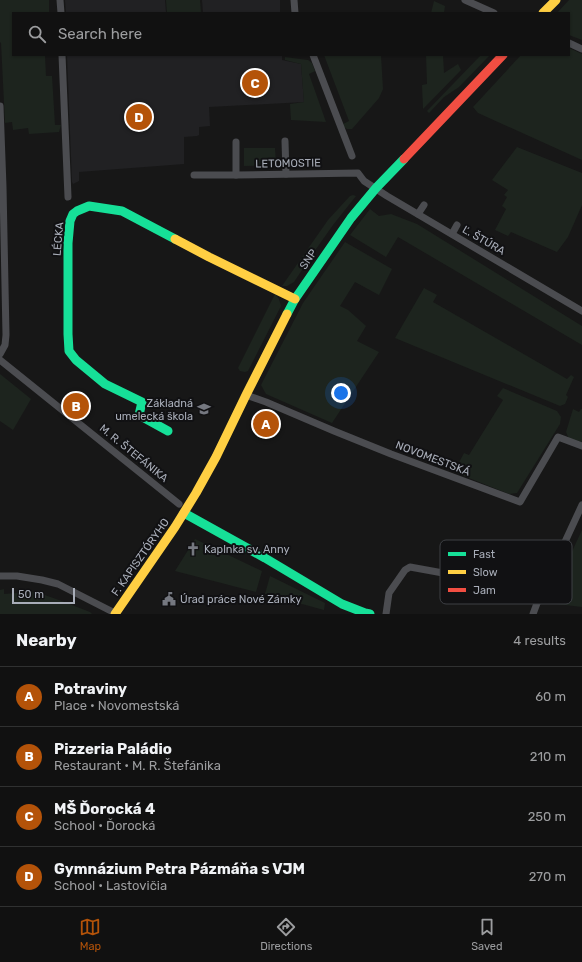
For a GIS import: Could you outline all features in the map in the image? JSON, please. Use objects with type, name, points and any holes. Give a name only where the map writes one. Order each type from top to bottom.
[{"type":"street","points":[[60,0],[61,12]]},
{"type":"street","points":[[294,0],[295,12]]},
{"type":"street","points":[[464,0],[492,12]]},
{"type":"street","points":[[545,12],[556,0]]},
{"type":"street","points":[[570,43],[582,49]]},
{"type":"street","points":[[62,56],[68,197]]},
{"type":"street","points":[[313,56],[352,156]]},
{"type":"street","name":"SNP","points":[[184,513],[216,457],[295,299],[351,218],[376,188],[502,56]]},
{"type":"street","points":[[0,106],[6,335],[5,345],[0,354]]},
{"type":"street","points":[[285,141],[286,174]]},
{"type":"street","points":[[236,142],[236,175]]},
{"type":"street","name":"LETOMOSTIE","points":[[194,175],[358,173],[364,180],[376,188]]},
{"type":"street","name":"Ľ. ŠTÚRA","points":[[376,188],[387,196],[582,311]]},
{"type":"street","points":[[418,214],[424,205]]},
{"type":"street","name":"LÉCKA","points":[[168,431],[139,415],[142,402],[105,384],[76,360],[69,351],[68,243],[70,221],[73,214],[82,208],[89,206],[122,211],[209,257],[295,299]]},
{"type":"street","points":[[452,234],[457,226]]},
{"type":"street","name":"M. R. ŠTEFÁNIKA","points":[[0,360],[179,504]]},
{"type":"street","name":"NOVOMESTSKÁ","points":[[246,395],[378,449],[520,502],[558,437],[582,446]]},
{"type":"street","points":[[566,540],[582,505]]},
{"type":"street","points":[[184,513],[265,558],[342,604],[366,614]]},
{"type":"street","name":"F. KAPISZTÓRYHO","points":[[115,614],[184,513]]},
{"type":"street","points":[[386,614],[389,593],[405,570],[410,567],[440,572]]},
{"type":"street","points":[[0,576],[17,576],[58,584],[115,614]]},
{"type":"street","points":[[533,614],[537,604]]},
{"type":"shaded area","points":[[0,0],[49,0],[49,12],[12,12],[12,56],[45,56],[46,76],[52,76],[55,125],[61,125],[59,132],[29,134],[28,128],[13,130],[12,122],[5,123],[0,42]]},
{"type":"shaded area","points":[[65,0],[165,0],[166,12],[66,12]]},
{"type":"shaded area","points":[[166,0],[200,0],[201,12],[167,12]]},
{"type":"shaded area","points":[[202,0],[280,0],[280,12],[203,12]]},
{"type":"shaded area","points":[[569,0],[582,0],[582,40],[570,35],[570,12],[558,12]]},
{"type":"shaded area","points":[[434,1],[445,6],[444,12],[431,12]]},
{"type":"shaded area","points":[[570,48],[582,54],[582,160],[478,113],[473,107],[520,56],[570,56]]},
{"type":"shaded area","points":[[67,56],[282,56],[282,60],[301,64],[304,102],[209,107],[210,126],[199,127],[199,135],[197,136],[184,137],[184,164],[79,172],[79,181],[73,184]]},
{"type":"shaded area","points":[[324,56],[381,56],[383,89],[379,98],[352,129],[347,129],[344,127],[343,124],[349,121]]},
{"type":"shaded area","points":[[426,56],[443,56],[444,73],[458,64],[461,70],[423,109],[422,85],[427,84]]},
{"type":"shaded area","points":[[480,56],[489,56],[459,87],[444,97],[429,113],[427,111]]},
{"type":"shaded area","points":[[285,57],[308,60],[312,63],[315,71],[309,74],[326,122],[291,120],[290,104],[304,102],[301,64],[285,60]]},
{"type":"shaded area","points":[[517,147],[582,173],[582,205],[568,237],[557,252],[511,232],[508,236],[495,230],[506,209],[502,206],[507,197],[504,195],[508,190],[492,180]]},
{"type":"shaded area","points":[[244,148],[275,148],[276,165],[244,166]]},
{"type":"shaded area","points":[[350,196],[356,196],[333,225],[294,282],[287,286],[282,286],[328,220]]},
{"type":"shaded area","points":[[370,209],[379,216],[391,214],[417,224],[582,326],[582,345],[398,237],[386,257],[350,235]]},
{"type":"shaded area","points":[[345,242],[392,269],[379,295],[355,282],[340,306],[348,310],[366,326],[357,341],[379,352],[332,423],[266,394],[261,385],[303,303]]},
{"type":"shaded area","points":[[424,288],[437,295],[433,302],[567,379],[571,375],[574,377],[566,395],[568,397],[565,404],[560,406],[395,338]]},
{"type":"shaded area","points":[[275,294],[279,299],[281,306],[248,371],[240,371],[238,368]]},
{"type":"shaded area","points":[[0,374],[31,399],[13,430],[0,421]]},
{"type":"shaded area","points":[[503,388],[557,411],[561,417],[560,424],[517,493],[509,494],[454,472],[464,453],[469,455],[503,400],[497,396]]},
{"type":"shaded area","points":[[573,409],[579,412],[582,409],[582,442],[569,439],[566,432]]},
{"type":"shaded area","points":[[582,530],[582,607],[556,604],[572,604],[572,551]]},
{"type":"shaded area","points":[[195,539],[262,571],[256,592],[175,571]]},
{"type":"shaded area","points":[[270,576],[325,603],[324,610],[265,594]]},
{"type":"shaded area","points":[[4,589],[4,594],[17,593],[18,589],[39,593],[92,614],[0,614],[0,590]]},
{"type":"traffic: fast","points":[[287,314],[295,299],[351,218],[376,188],[404,159]]},
{"type":"traffic: fast","points":[[168,431],[139,415],[142,402],[105,384],[76,360],[69,351],[68,243],[70,221],[73,214],[89,206],[122,211],[175,239]]},
{"type":"traffic: fast","points":[[184,513],[265,558],[342,604],[370,614]]},
{"type":"traffic: slow","points":[[544,12],[556,0]]},
{"type":"traffic: slow","points":[[175,239],[295,299]]},
{"type":"traffic: slow","points":[[115,614],[175,527],[196,493],[216,457],[287,314]]},
{"type":"traffic: jam","points":[[404,159],[502,56]]},
{"type":"place","name":"MŠ Ďorocká 4","points":[[255,83]]},
{"type":"place","name":"Gymnázium Petra Pázmáňa s VJM","points":[[139,117]]},
{"type":"place","name":"Pizzeria Paládio","points":[[76,406]]},
{"type":"place","name":"Základná umelecká škola","points":[[204,409]]},
{"type":"place","name":"Potraviny","points":[[266,424]]},
{"type":"place","name":"Kaplnka sv. Anny","points":[[193,549]]},
{"type":"place","name":"Úrad práce Nové Zámky","points":[[169,599]]}]
